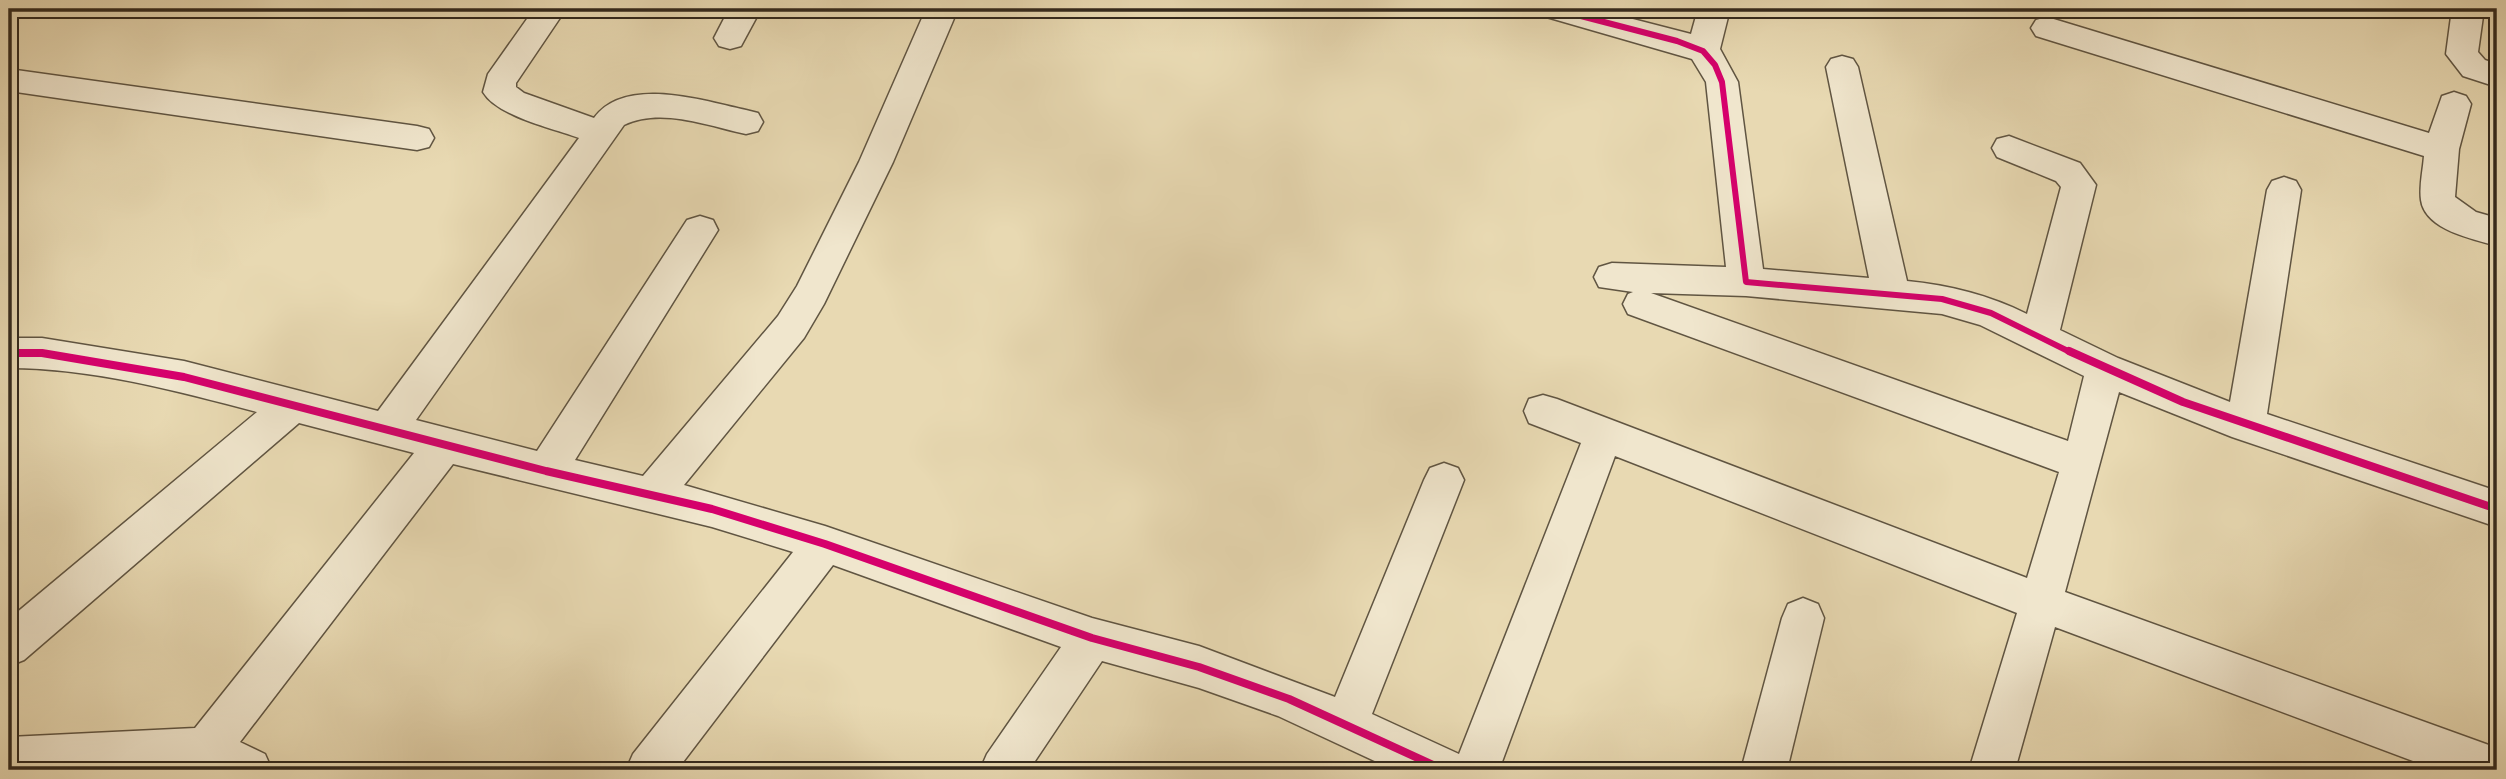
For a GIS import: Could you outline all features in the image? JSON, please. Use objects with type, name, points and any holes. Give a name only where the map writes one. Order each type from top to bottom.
[{"type":"street","points":[[550,9],[500,82],[499,92],[512,101],[598,132]]},
{"type":"street","points":[[730,38],[745,9]]},
{"type":"street","points":[[652,494],[791,327],[811,294],[876,162],[942,9]]},
{"type":"street","points":[[1554,9],[1677,41],[1703,51],[1715,65],[1722,82],[1746,282]]},
{"type":"street","points":[[1703,51],[1714,9]]},
{"type":"street","points":[[2468,9],[2462,54],[2474,68],[2497,76]]},
{"type":"street","points":[[2047,28],[2289,105],[2442,149]]},
{"type":"street","points":[[1842,67],[1891,295]]},
{"type":"street","points":[[10,81],[417,138]]},
{"type":"street","points":[[2454,104],[2442,149],[2438,197],[2440,206],[2464,222],[2497,232]]},
{"type":"street","points":[[387,430],[598,132],[624,108],[659,106],[746,122]]},
{"type":"street","points":[[2008,148],[2068,172],[2078,185],[2040,336]]},
{"type":"street","points":[[2246,425],[2284,190]]},
{"type":"street","points":[[546,471],[700,230]]},
{"type":"street","points":[[1612,277],[1746,282],[1942,299],[1979,309],[2105,369],[2246,425],[2497,509]]},
{"type":"street","points":[[1641,304],[2082,463]]},
{"type":"street","points":[[9,381],[26,353],[184,377],[291,407],[546,471],[652,494],[825,544],[1092,638],[1199,667],[1289,699],[1444,770]]},
{"type":"street","points":[[1992,770],[2082,463],[2105,369]]},
{"type":"street","points":[[9,646],[291,407]]},
{"type":"street","points":[[1543,411],[2042,603],[2496,770]]},
{"type":"street","points":[[1476,770],[1604,435]]},
{"type":"street","points":[[199,760],[445,444]]},
{"type":"street","points":[[1346,724],[1444,481]]},
{"type":"street","points":[[649,770],[825,544]]},
{"type":"street","points":[[1764,770],[1803,618]]},
{"type":"street","points":[[1003,770],[1092,638]]},
{"type":"street","points":[[9,759],[199,760],[249,770]]},
{"type":"cycle path","points":[[1554,9],[1677,41],[1703,51],[1715,65],[1722,82],[1746,282],[1942,299],[1991,313],[2105,369],[2183,402],[2497,509]]},
{"type":"cycle path","points":[[9,353],[42,353],[184,377],[546,471],[712,509],[825,544],[1092,638],[1199,667],[1289,699],[1444,770]]}]
